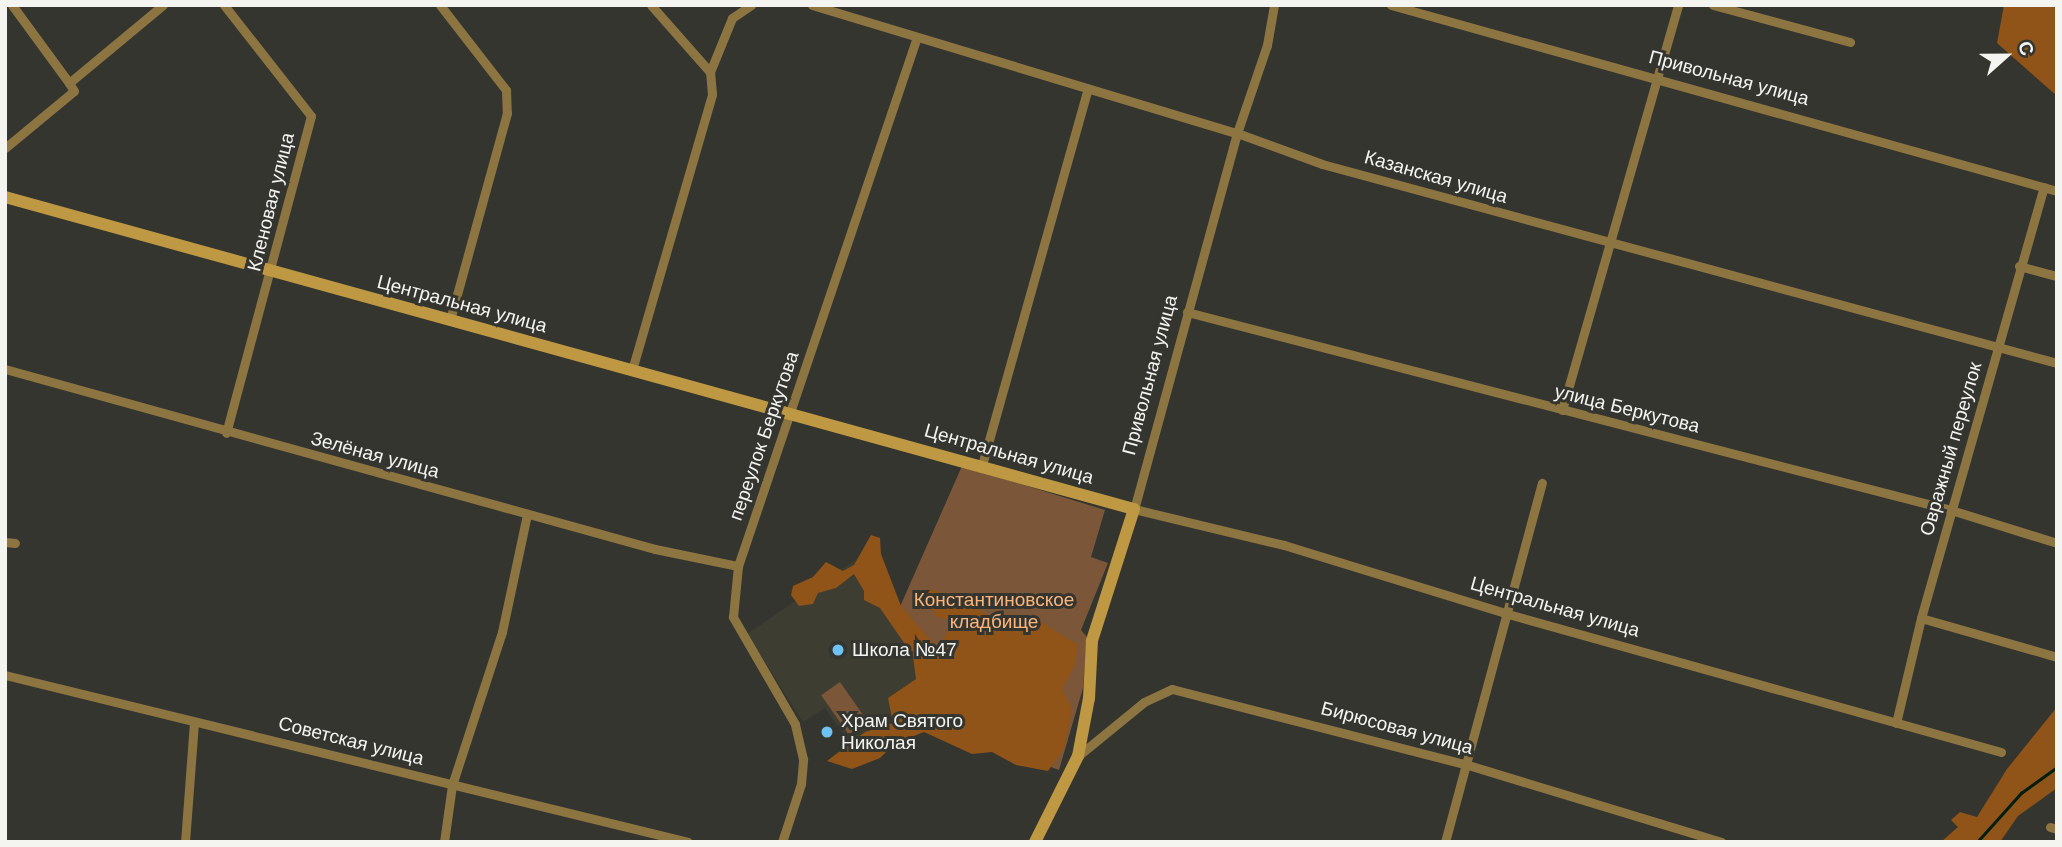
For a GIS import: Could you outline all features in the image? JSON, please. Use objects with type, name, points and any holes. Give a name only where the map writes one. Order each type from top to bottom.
[{"type":"street","points":[[5,148],[74,91],[12,5]]},
{"type":"street","points":[[68,83],[163,5]]},
{"type":"street","name":"Кленовая улица","points":[[224,5],[311,116],[272,271],[226,433]]},
{"type":"street","points":[[440,5],[506,90],[507,113],[450,320]]},
{"type":"street","points":[[650,5],[710,72]]},
{"type":"street","points":[[632,370],[712,94],[710,72],[732,18],[751,5]]},
{"type":"street","name":"Казанская улица","points":[[813,5],[1237,133],[1322,164],[2057,363]]},
{"type":"street","name":"Привольная улица","points":[[1035,842],[1078,756],[1089,698],[1092,642],[1134,509],[1237,133],[1267,45],[1274,5]]},
{"type":"street","name":"Привольная улица","points":[[1391,5],[2057,191]]},
{"type":"street","points":[[1562,410],[1678,5]]},
{"type":"street","points":[[1713,5],[1850,43]]},
{"type":"street","name":"переулок Беркутова","points":[[782,842],[801,784],[803,759],[795,724],[733,617],[738,566],[917,37]]},
{"type":"street","points":[[982,465],[1088,89]]},
{"type":"street","name":"Овражный переулок","points":[[1896,723],[1921,618],[2043,187]]},
{"type":"street","name":"Центральная улица","points":[[5,197],[1134,509],[1284,545],[1508,614],[2001,752]]},
{"type":"street","points":[[2019,266],[2057,276]]},
{"type":"street","name":"улица Беркутова","points":[[1187,312],[1951,510],[2057,543]]},
{"type":"street","name":"Зелёная улица","points":[[5,369],[226,433],[527,514],[738,566]]},
{"type":"street","points":[[1445,842],[1468,765],[1542,483]]},
{"type":"street","points":[[444,842],[452,785],[502,632],[527,514]]},
{"type":"street","points":[[1921,618],[2057,657]]},
{"type":"street","name":"Советская улица","points":[[5,675],[688,842]]},
{"type":"street","name":"Бирюсовая улица","points":[[1078,756],[1144,702],[1172,690],[1468,765],[1722,842]]},
{"type":"street","points":[[185,842],[194,721]]},
{"type":"shaded area","points":[[2004,5],[2057,5],[2057,96],[1997,43]]},
{"type":"shaded area","points":[[871,535],[880,538],[881,554],[901,606],[940,651],[951,620],[937,617],[924,595],[931,589],[965,601],[1000,622],[1043,623],[1078,645],[1075,665],[1062,689],[1072,708],[1064,749],[1048,771],[1016,765],[992,752],[972,754],[924,732],[894,744],[880,758],[852,769],[827,761],[865,732],[893,723],[888,698],[916,679],[913,656],[880,608],[864,600],[864,591],[854,574],[836,588],[818,593],[813,604],[799,606],[791,595],[793,586],[813,577],[826,562],[843,571],[854,565]]},
{"type":"shaded area","name":"Школа №47","points":[[857,559],[939,681],[851,746],[825,708],[803,722],[747,634]]},
{"type":"shaded area","points":[[2057,707],[2057,788],[2018,816],[2000,842],[1941,842],[1958,827],[1951,820],[1960,812],[1977,817],[2007,769]]},
{"type":"green space","name":"Константиновское кладбище","points":[[962,466],[1105,510],[1091,557],[1108,563],[1081,630],[1087,637],[1083,688],[1059,770],[934,724],[935,681],[895,618]]},
{"type":"green space","points":[[840,682],[868,722],[849,735],[821,695]]},
{"type":"waterway","points":[[1977,842],[2021,793],[2057,767]]},
{"type":"place","name":"Школа №47","points":[[838,650]]},
{"type":"place","name":"Храм Святого Николая","points":[[827,732]]}]
